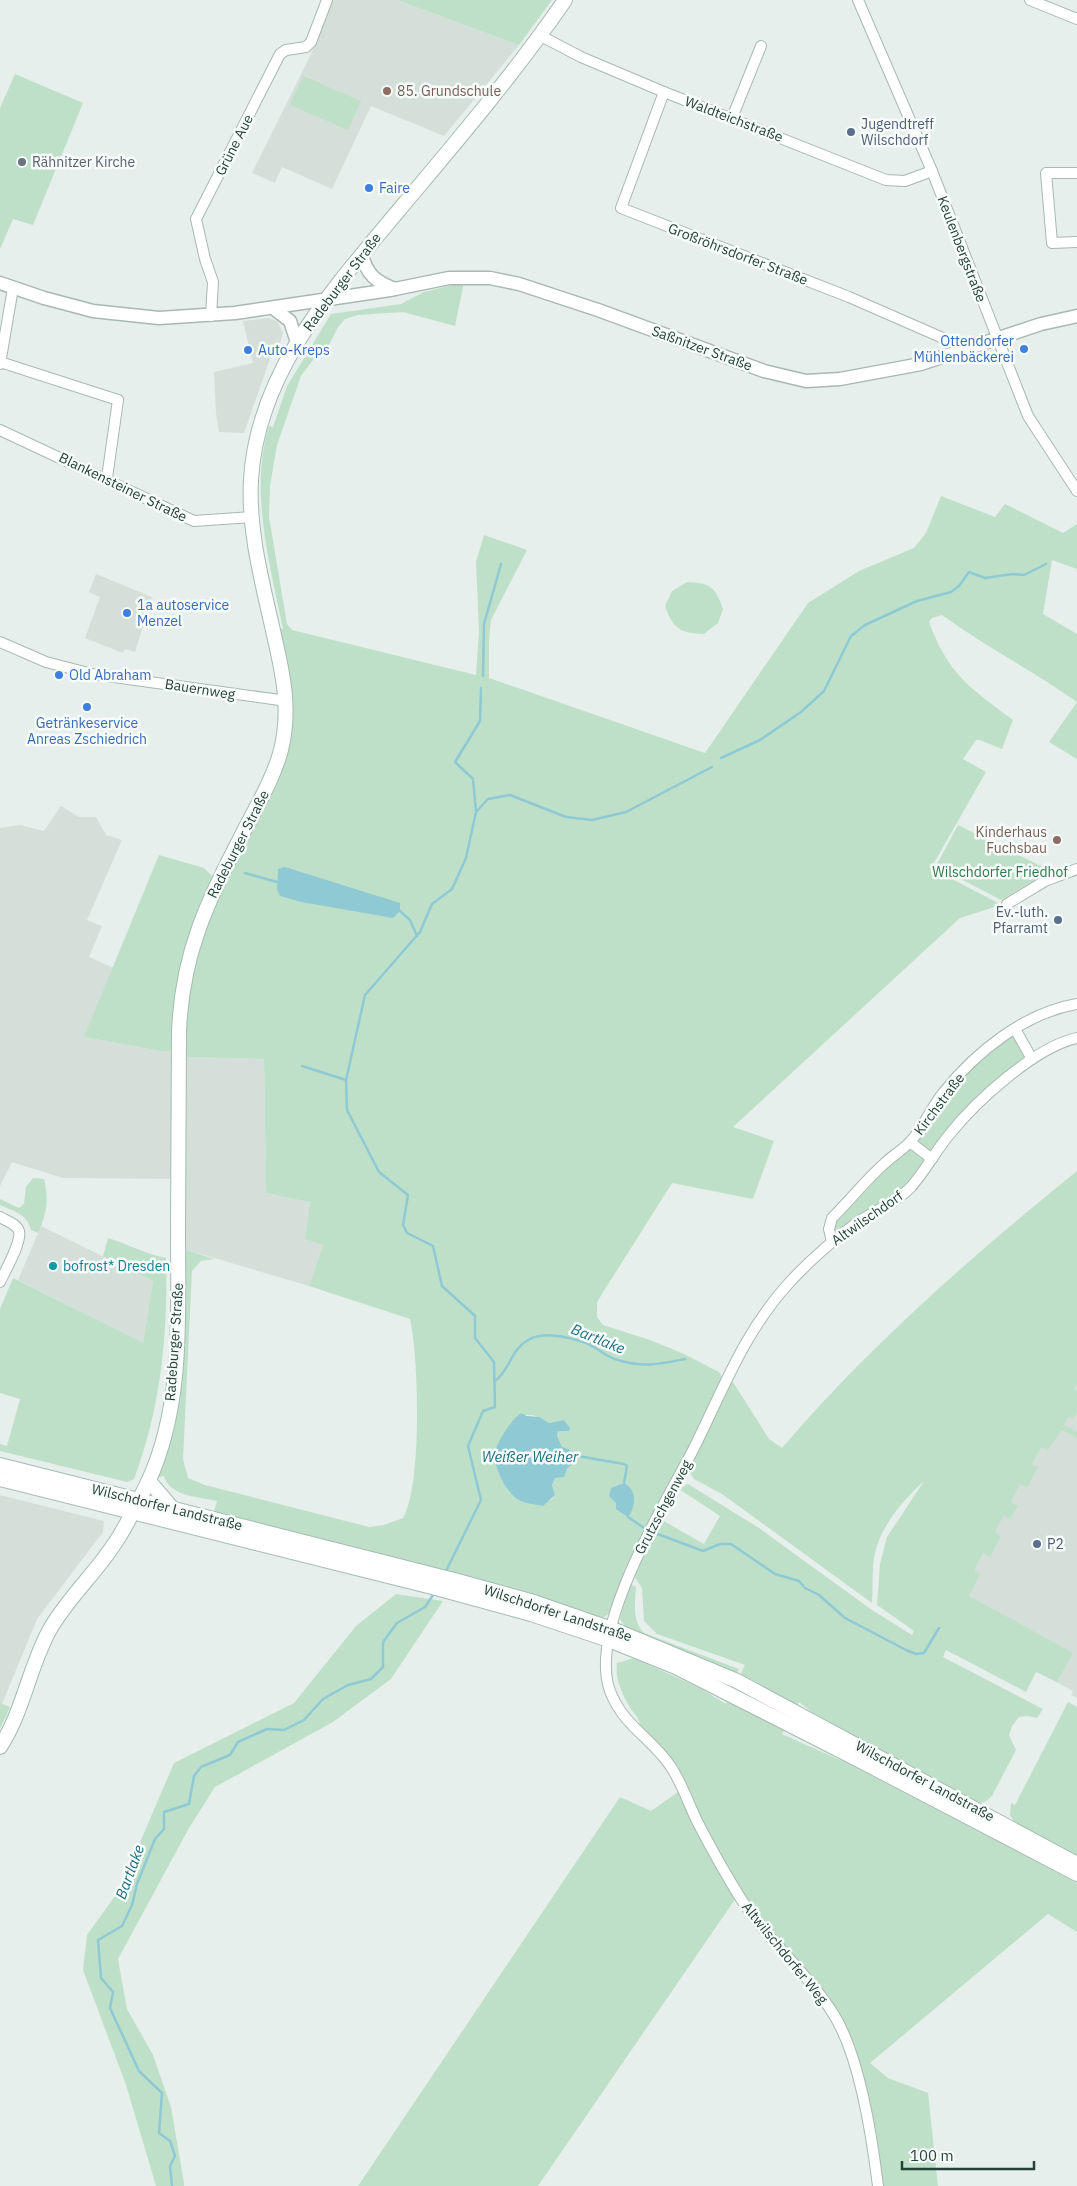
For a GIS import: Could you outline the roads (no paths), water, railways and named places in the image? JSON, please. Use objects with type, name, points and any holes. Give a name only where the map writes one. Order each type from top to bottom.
[{"type":"main road","name":"Radeburger Straße","points":[[0,1747],[21,1704],[49,1632],[67,1604],[113,1547],[136,1506],[149,1480],[167,1424],[174,1370],[178,1312],[180,1001],[186,967],[207,903],[272,776],[281,750],[287,701],[252,517],[251,481],[258,431],[276,383],[297,342],[326,300],[540,35],[565,0]]},
{"type":"main road","name":"Wilschdorfer Landstraße","points":[[0,1465],[136,1506],[610,1634],[853,1757],[1077,1874]]},
{"type":"main road","name":"Wilschdorfer Landstraße","points":[[0,1479],[136,1506],[173,1509],[534,1602],[610,1634],[737,1681],[1077,1864]]},
{"type":"main road","points":[[149,1480],[173,1509]]},
{"type":"street","name":"Grüne Aue","points":[[211,316],[212,282],[196,219],[280,54],[286,50],[306,47],[311,42],[328,0]]},
{"type":"street","name":"Keulenbergstraße","points":[[858,0],[932,170],[1028,416],[1077,491]]},
{"type":"street","points":[[1030,0],[1077,19]]},
{"type":"street","name":"Waldteichstraße","points":[[540,35],[581,57],[664,92],[886,180],[905,181],[932,170]]},
{"type":"street","points":[[732,118],[761,46]]},
{"type":"street","name":"Großröhrsdorfer Straße","points":[[664,92],[621,208],[850,297],[968,349]]},
{"type":"street","points":[[1077,173],[1046,173],[1052,243],[1077,242]]},
{"type":"street","points":[[362,255],[368,272],[374,279],[395,289]]},
{"type":"street","name":"Saßnitzer Straße","points":[[0,283],[60,303],[112,315],[159,318],[211,316],[273,308],[395,289],[463,276],[506,280],[598,310],[764,371],[806,381],[840,379],[921,364],[1041,324],[1077,316]]},
{"type":"street","points":[[13,288],[0,363],[118,400],[107,478]]},
{"type":"street","points":[[273,308],[290,321],[297,342]]},
{"type":"street","name":"Blankensteiner Straße","points":[[0,430],[107,478],[194,521],[252,517]]},
{"type":"street","name":"Bauernweg","points":[[0,642],[46,662],[92,674],[287,701]]},
{"type":"street","points":[[1006,904],[1045,881],[1077,869]]},
{"type":"street","name":"Kirchstraße","points":[[832,1242],[829,1229],[832,1218],[885,1163],[910,1142],[943,1094],[967,1066],[981,1053],[1036,1016],[1060,1006],[1077,1004]]},
{"type":"street","points":[[1015,1029],[1032,1059]]},
{"type":"street","name":"Altwilschdorf","points":[[724,1382],[766,1311],[791,1281],[832,1242],[860,1221],[905,1193],[959,1123],[1032,1059],[1047,1049],[1077,1038]]},
{"type":"street","name":"Kirchstraße","points":[[910,1142],[932,1159]]},
{"type":"street","points":[[0,1217],[14,1225],[19,1232],[18,1241],[0,1282]]},
{"type":"street","name":"Grutzschgenweg","points":[[610,1634],[630,1567],[707,1423],[724,1382]]},
{"type":"street","name":"Altwilschdorfer Weg","points":[[610,1634],[606,1653],[606,1678],[621,1714],[633,1729],[659,1751],[672,1769],[698,1823],[740,1898],[760,1927],[811,1984],[836,2019],[846,2040],[860,2084],[872,2138],[878,2186]]},
{"type":"water","points":[[285,867],[400,903],[400,911],[393,918],[301,902],[280,896],[277,889],[278,869]]},
{"type":"water","name":"Weißer Weiher","points":[[521,1413],[527,1416],[539,1417],[549,1423],[564,1420],[570,1428],[569,1431],[558,1431],[557,1436],[562,1447],[570,1450],[572,1464],[567,1469],[564,1477],[555,1478],[552,1485],[555,1495],[543,1506],[523,1502],[513,1496],[501,1477],[495,1462],[494,1456],[499,1441],[509,1425]]},
{"type":"water","points":[[624,1483],[629,1486],[634,1494],[633,1508],[628,1517],[616,1509],[616,1503],[609,1496],[611,1488]]},
{"type":"waterway","points":[[483,676],[484,624],[501,564]]},
{"type":"waterway","points":[[721,758],[760,740],[801,712],[824,691],[851,636],[865,625],[917,601],[951,592],[959,586],[969,572],[985,578],[1012,574],[1024,575],[1046,564]]},
{"type":"waterway","points":[[476,812],[473,779],[455,762],[480,721],[481,688]]},
{"type":"waterway","points":[[446,1571],[481,1500],[468,1446],[483,1411],[495,1407],[494,1362],[475,1338],[475,1316],[442,1286],[433,1246],[407,1233],[403,1225],[408,1195],[379,1172],[347,1110],[346,1080],[365,995],[420,932],[432,904],[452,889],[466,858],[476,812],[488,799],[510,795],[566,817],[592,820],[626,812],[712,767]]},
{"type":"waterway","points":[[245,873],[277,882]]},
{"type":"waterway","points":[[400,911],[410,920],[417,936]]},
{"type":"waterway","points":[[302,1066],[346,1080]]},
{"type":"waterway","name":"Bartlake","points":[[495,1381],[522,1344],[534,1337],[548,1335],[584,1342],[613,1359],[636,1364],[659,1364],[685,1359]]},
{"type":"waterway","points":[[572,1455],[624,1464],[627,1466],[624,1483]]},
{"type":"waterway","points":[[628,1517],[644,1528]]},
{"type":"waterway","points":[[655,1533],[703,1551],[720,1544],[731,1544],[775,1574],[799,1581],[805,1588],[819,1595],[845,1618],[916,1654],[924,1653],[939,1628]]},
{"type":"waterway","name":"Bartlake","points":[[172,2186],[170,2166],[175,2156],[170,2141],[159,2133],[162,2093],[139,2071],[110,2008],[113,1992],[101,1978],[98,1940],[122,1926],[132,1905],[137,1884],[155,1839],[164,1829],[164,1812],[189,1804],[194,1776],[201,1767],[230,1755],[238,1742],[267,1729],[284,1730],[304,1720],[323,1699],[348,1685],[371,1679],[383,1667],[383,1642],[397,1623],[425,1607],[433,1595]]},
{"type":"place","name":"85. Grundschule","points":[[387,91]]},
{"type":"place","name":"Jugendtreff Wilschdorf","points":[[851,132]]},
{"type":"place","name":"Rähnitzer Kirche","points":[[22,162]]},
{"type":"place","name":"Faire","points":[[369,188]]},
{"type":"place","name":"Ottendorfer Mühlenbäckerei","points":[[1024,349]]},
{"type":"place","name":"Auto-Kreps","points":[[248,350]]},
{"type":"place","name":"1a autoservice Menzel","points":[[127,613]]},
{"type":"place","name":"Old Abraham","points":[[59,675]]},
{"type":"place","name":"Getränkeservice Anreas Zschiedrich","points":[[87,707]]},
{"type":"place","name":"Kinderhaus Fuchsbau","points":[[1057,840]]},
{"type":"place","name":"Ev.-luth. Pfarramt","points":[[1058,920]]},
{"type":"place","name":"bofrost* Dresden","points":[[53,1266]]},
{"type":"place","name":"P2","points":[[1037,1544]]},
{"type":"park label","name":"Wilschdorfer Friedhof","points":[[1000,872]]}]
